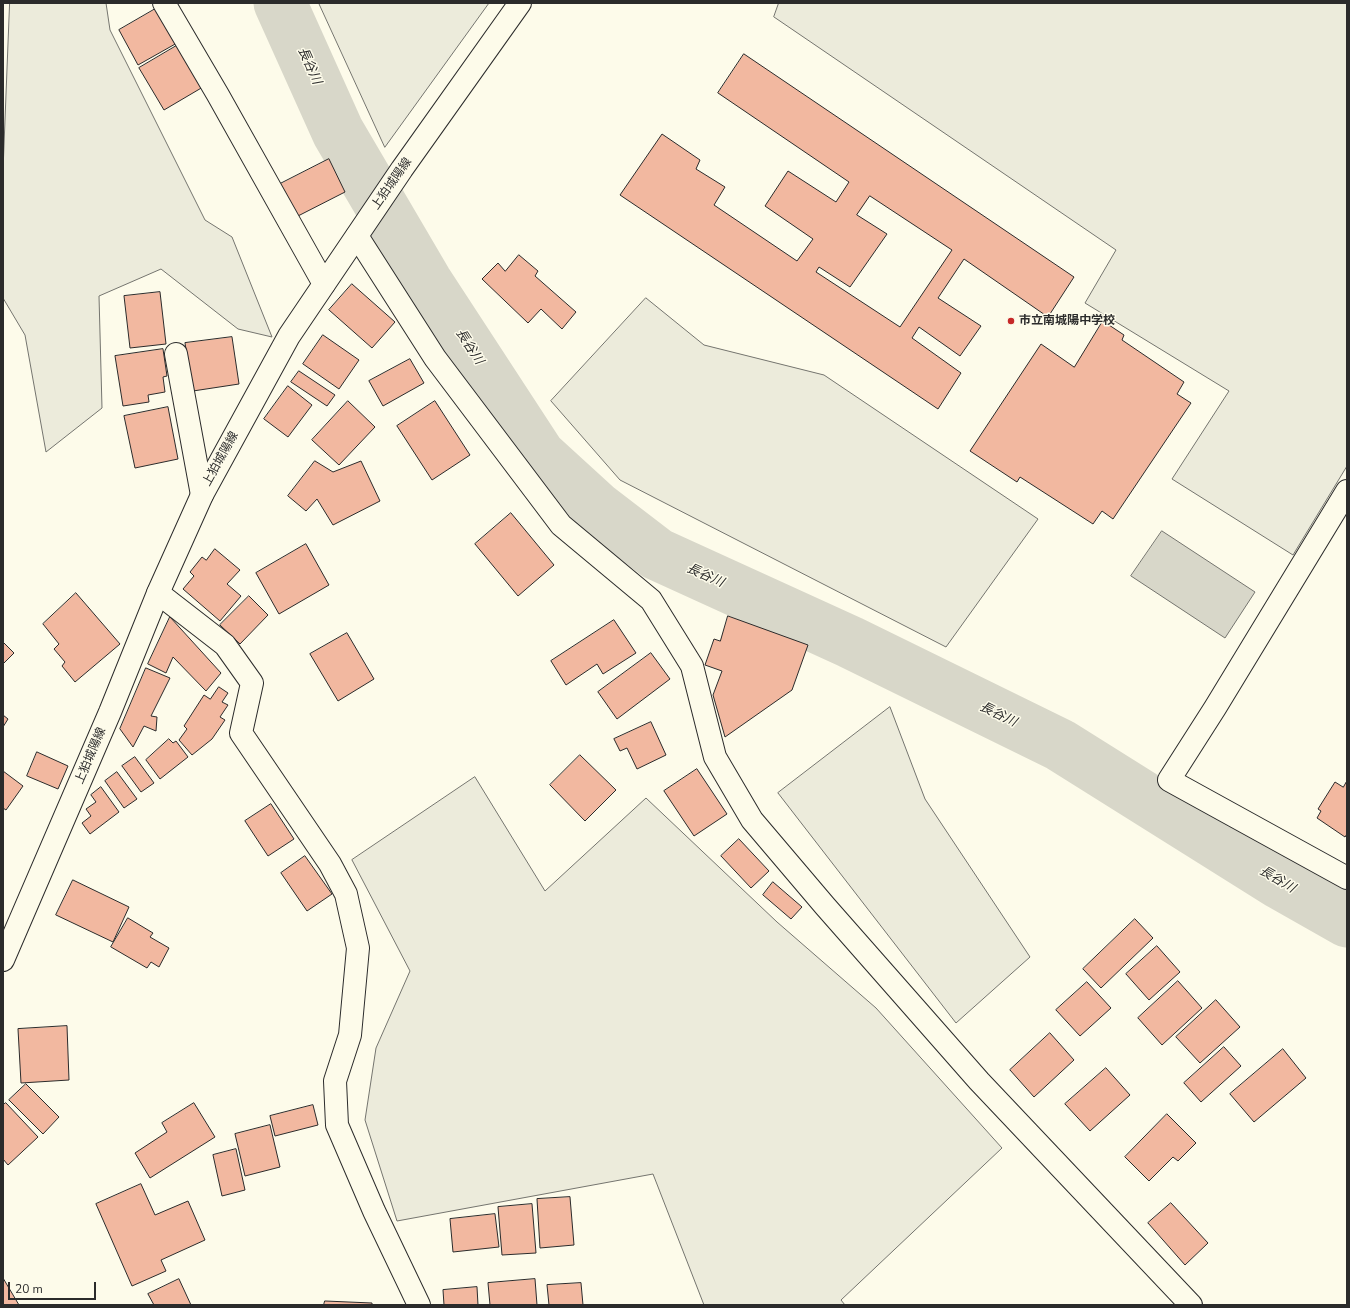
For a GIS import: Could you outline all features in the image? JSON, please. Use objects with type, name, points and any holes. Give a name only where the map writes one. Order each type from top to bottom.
[{"type":"street","points":[[164,3],[218,95],[324,284]]},
{"type":"street","name":"上狛城陽線","points":[[3,960],[110,712],[158,593],[202,495],[289,336],[402,169],[520,3]]},
{"type":"street","points":[[362,227],[435,358],[561,525],[651,600],[692,666],[715,757],[752,820],[830,912],[979,1081],[1191,1305]]},
{"type":"street","points":[[176,354],[202,495]]},
{"type":"street","points":[[1347,491],[1220,702],[1169,780],[1347,878]]},
{"type":"street","points":[[158,593],[225,645],[252,683],[240,732],[330,864],[346,894],[358,948],[350,1035],[335,1081],[337,1125],[374,1211],[419,1305]]},
{"type":"shaded area","points":[[10,3],[106,3],[110,30],[205,220],[232,237],[272,337],[238,329],[161,269],[99,296],[102,408],[46,452],[25,335],[3,298],[3,171]]},
{"type":"shaded area","points":[[319,3],[489,3],[385,147]]},
{"type":"shaded area","points":[[779,3],[1347,3],[1347,466],[1293,555],[1172,479],[1229,391],[1085,303],[1116,250],[774,17]]},
{"type":"shaded area","points":[[646,298],[704,345],[824,375],[1038,519],[946,647],[620,480],[551,401]]},
{"type":"shaded area","points":[[1162,531],[1255,592],[1225,638],[1131,576]]},
{"type":"shaded area","points":[[890,707],[925,799],[1030,957],[956,1023],[778,793]]},
{"type":"shaded area","points":[[475,777],[545,891],[646,798],[777,922],[876,1008],[1002,1148],[841,1300],[845,1305],[704,1305],[653,1174],[397,1221],[365,1120],[376,1048],[410,971],[352,860]]},
{"type":"building","points":[[157,8],[177,43],[138,65],[119,30]]},
{"type":"building","points":[[178,45],[203,87],[164,110],[139,68]]},
{"type":"building","points":[[744,54],[1074,277],[1048,317],[964,259],[938,298],[981,326],[960,356],[919,327],[912,338],[961,373],[938,409],[620,195],[662,134],[700,160],[696,169],[725,187],[714,205],[797,261],[813,239],[765,206],[788,171],[836,202],[849,182],[718,93]],"holes":[[[870,196],[952,250],[900,327],[816,272],[819,267],[850,287],[887,234],[857,215]]]},
{"type":"building","points":[[329,159],[345,192],[296,217],[280,184]]},
{"type":"building","points":[[519,255],[538,271],[535,276],[576,312],[562,329],[541,309],[528,323],[482,279],[498,263],[505,271]]},
{"type":"building","points":[[352,284],[395,322],[372,348],[329,310]]},
{"type":"building","points":[[160,292],[166,344],[130,348],[124,296]]},
{"type":"building","points":[[1103,321],[1124,335],[1122,340],[1184,382],[1177,394],[1191,403],[1113,519],[1102,511],[1093,524],[1020,477],[1017,482],[970,451],[1041,344],[1074,367]]},
{"type":"building","points":[[323,335],[359,360],[339,389],[303,364]]},
{"type":"building","points":[[232,337],[239,384],[193,391],[185,343]]},
{"type":"building","points":[[163,349],[167,376],[163,377],[165,392],[148,395],[149,402],[123,406],[115,356]]},
{"type":"building","points":[[410,359],[424,383],[383,406],[369,381]]},
{"type":"building","points":[[299,371],[335,395],[327,406],[291,382]]},
{"type":"building","points":[[288,386],[312,405],[288,437],[264,419]]},
{"type":"building","points":[[348,401],[375,427],[339,465],[312,440]]},
{"type":"building","points":[[435,401],[470,455],[432,480],[397,426]]},
{"type":"building","points":[[168,407],[178,459],[135,468],[124,416]]},
{"type":"building","points":[[315,461],[333,472],[361,461],[380,501],[333,525],[317,499],[306,511],[288,496]]},
{"type":"building","points":[[511,513],[554,565],[518,596],[475,544]]},
{"type":"building","points":[[306,544],[329,585],[279,614],[256,573]]},
{"type":"building","points":[[215,549],[240,570],[227,584],[241,596],[220,621],[183,589],[194,576],[190,572],[202,557],[206,560]]},
{"type":"building","points":[[76,593],[120,644],[75,682],[62,666],[65,662],[54,649],[59,644],[43,624]]},
{"type":"building","points":[[249,596],[268,615],[240,644],[220,625]]},
{"type":"building","points":[[728,616],[808,645],[792,690],[725,737],[713,695],[722,671],[705,665],[714,639],[720,641]]},
{"type":"building","points":[[170,617],[221,673],[206,691],[173,657],[166,673],[148,664]]},
{"type":"building","points":[[614,620],[636,653],[603,674],[597,664],[566,685],[551,661]]},
{"type":"building","points":[[347,633],[374,679],[338,701],[310,654]]},
{"type":"building","points":[[3,642],[14,653],[3,664]]},
{"type":"building","points":[[651,653],[670,679],[617,719],[598,692]]},
{"type":"building","points":[[146,668],[170,678],[151,716],[157,717],[156,731],[144,726],[133,747],[120,729]]},
{"type":"building","points":[[219,687],[228,693],[222,702],[228,705],[220,717],[225,720],[212,739],[192,755],[179,740],[187,729],[184,726],[204,695],[210,699]]},
{"type":"building","points":[[3,715],[8,719],[3,727]]},
{"type":"building","points":[[651,722],[666,755],[637,769],[627,748],[620,751],[614,739]]},
{"type":"building","points":[[169,739],[173,743],[176,741],[188,757],[160,779],[146,760]]},
{"type":"building","points":[[37,752],[68,766],[58,789],[27,776]]},
{"type":"building","points":[[580,755],[616,790],[585,821],[550,785]]},
{"type":"building","points":[[135,757],[154,783],[141,792],[122,766]]},
{"type":"building","points":[[697,769],[727,814],[694,836],[664,791]]},
{"type":"building","points":[[3,771],[23,786],[6,810],[3,808]]},
{"type":"building","points":[[117,772],[137,799],[124,808],[105,781]]},
{"type":"building","points":[[1347,781],[1347,834],[1345,837],[1317,818],[1321,811],[1318,809],[1335,782],[1343,787]]},
{"type":"building","points":[[101,787],[119,812],[90,834],[82,823],[91,816],[86,809],[96,802],[91,795]]},
{"type":"building","points":[[271,804],[294,839],[268,856],[245,821]]},
{"type":"building","points":[[739,839],[769,871],[751,888],[721,856]]},
{"type":"building","points":[[305,856],[332,894],[307,911],[281,873]]},
{"type":"building","points":[[73,880],[129,907],[113,942],[56,915]]},
{"type":"building","points":[[773,882],[802,907],[791,919],[763,895]]},
{"type":"building","points":[[128,918],[153,933],[150,937],[169,948],[159,967],[151,962],[147,968],[111,947]]},
{"type":"building","points":[[1135,919],[1153,938],[1101,988],[1083,969]]},
{"type":"building","points":[[1157,946],[1180,972],[1149,1000],[1126,974]]},
{"type":"building","points":[[1178,981],[1202,1008],[1162,1045],[1138,1018]]},
{"type":"building","points":[[1087,982],[1111,1008],[1080,1036],[1056,1010]]},
{"type":"building","points":[[1216,1000],[1240,1027],[1200,1063],[1176,1037]]},
{"type":"building","points":[[67,1026],[69,1080],[21,1083],[18,1029]]},
{"type":"building","points":[[1050,1033],[1074,1060],[1034,1097],[1010,1070]]},
{"type":"building","points":[[1224,1047],[1241,1066],[1201,1102],[1184,1083]]},
{"type":"building","points":[[1283,1049],[1306,1078],[1254,1122],[1230,1094]]},
{"type":"building","points":[[1106,1068],[1130,1095],[1090,1131],[1065,1104]]},
{"type":"building","points":[[26,1084],[59,1117],[43,1134],[9,1100]]},
{"type":"building","points":[[6,1103],[38,1137],[8,1165],[3,1159],[3,1105]]},
{"type":"building","points":[[194,1103],[215,1137],[150,1178],[135,1153],[167,1132],[162,1123]]},
{"type":"building","points":[[313,1105],[318,1125],[275,1136],[270,1116]]},
{"type":"building","points":[[1167,1114],[1196,1143],[1178,1161],[1173,1157],[1149,1181],[1125,1157]]},
{"type":"building","points":[[270,1125],[280,1167],[245,1176],[235,1134]]},
{"type":"building","points":[[236,1149],[245,1190],[222,1196],[213,1155]]},
{"type":"building","points":[[141,1184],[155,1215],[188,1201],[205,1240],[161,1260],[166,1271],[132,1286],[96,1204]]},
{"type":"building","points":[[570,1197],[574,1245],[540,1248],[537,1199]]},
{"type":"building","points":[[1171,1203],[1208,1243],[1185,1265],[1148,1223]]},
{"type":"building","points":[[532,1204],[536,1253],[502,1255],[498,1207]]},
{"type":"building","points":[[495,1214],[499,1247],[453,1252],[450,1219]]},
{"type":"building","points":[[3,1278],[19,1305],[3,1305]]},
{"type":"building","points":[[179,1279],[191,1305],[154,1305],[148,1294]]},
{"type":"building","points":[[535,1279],[537,1305],[490,1305],[488,1283]]},
{"type":"building","points":[[581,1283],[583,1305],[549,1305],[547,1285]]},
{"type":"building","points":[[477,1287],[478,1305],[444,1305],[443,1290]]},
{"type":"building","points":[[325,1301],[372,1303],[372,1305],[324,1305]]},
{"type":"waterway","name":"長谷川","points":[[280,3],[338,132],[426,282],[539,455],[597,508],[657,554],[850,642],[1060,745],[1280,883],[1347,921]]},
{"type":"place","name":"市立南城陽中学校","points":[[1011,321]]}]
